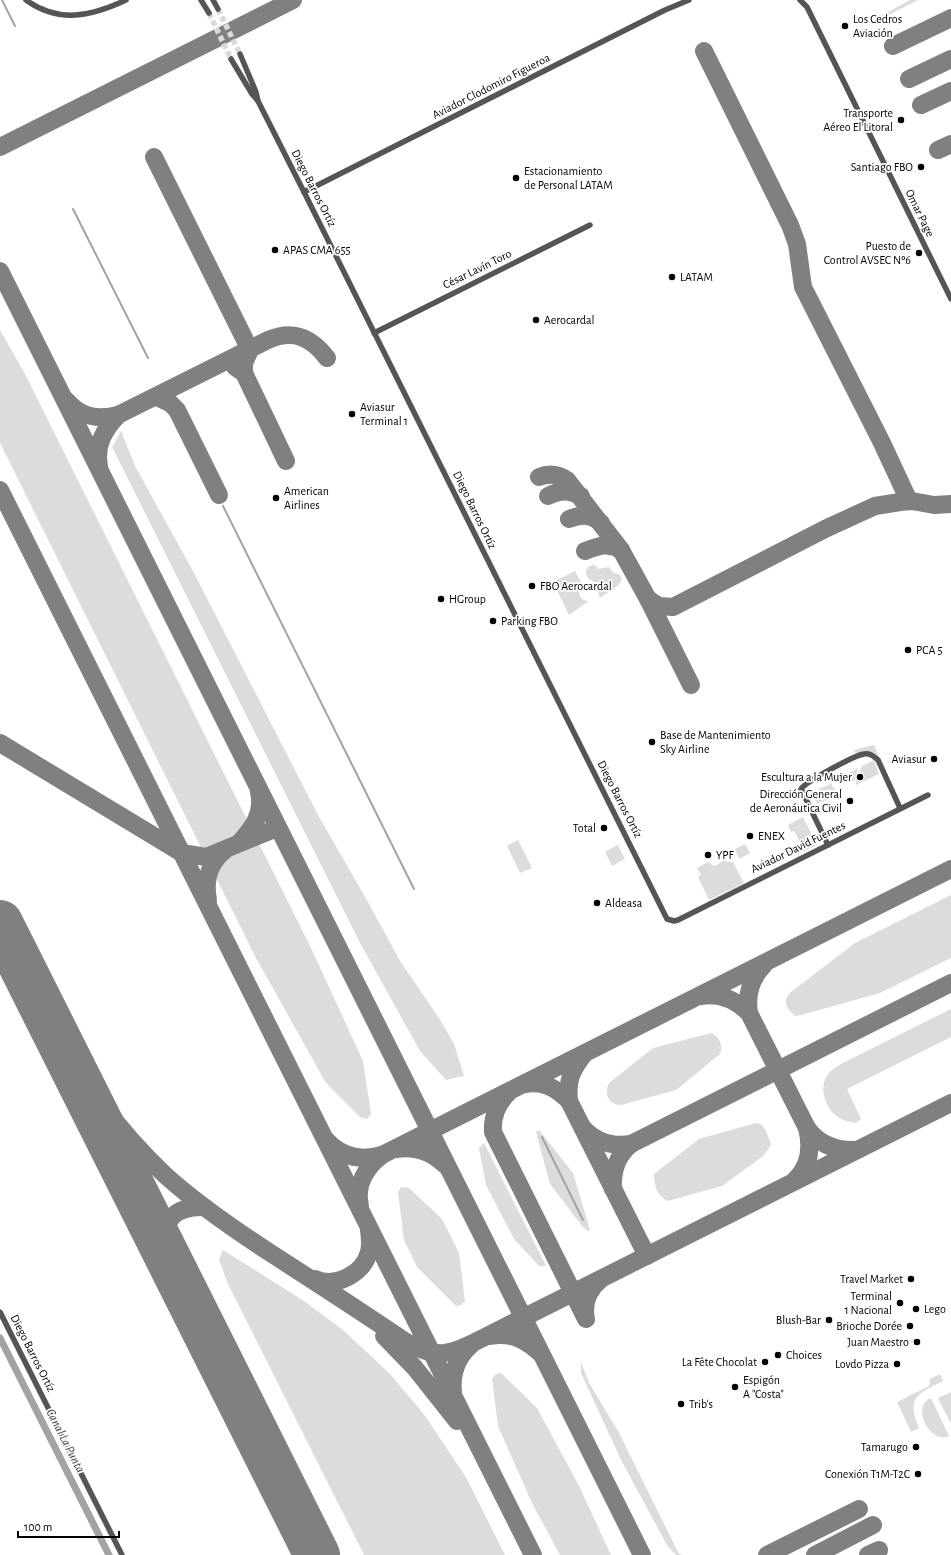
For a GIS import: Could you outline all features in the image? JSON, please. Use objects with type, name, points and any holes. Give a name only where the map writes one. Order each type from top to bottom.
[{"type":"street","points":[[26,0],[48,12],[70,15],[97,12],[126,0]]},
{"type":"street","points":[[201,0],[209,13]]},
{"type":"street","points":[[213,0],[218,9]]},
{"type":"street","name":"Aviador Clodomiro Figueroa","points":[[304,192],[665,10],[689,0]]},
{"type":"street","name":"Omar Page","points":[[800,0],[807,7],[951,299]]},
{"type":"street","name":"Diego Barros Ortíz","points":[[240,54],[256,92],[258,101]]},
{"type":"street","name":"Diego Barros Ortíz","points":[[231,59],[252,94],[258,101],[665,916],[670,920],[678,920]]},
{"type":"street","name":"César Lavín Toro","points":[[374,333],[590,225]]},
{"type":"street","points":[[828,845],[801,789],[812,779],[858,756],[870,754],[878,760],[900,808]]},
{"type":"street","name":"Aviador David Fuentes","points":[[678,920],[928,795]]},
{"type":"street","name":"Diego Barros Ortíz","points":[[0,1312],[122,1555]]},
{"type":"shaded area","points":[[910,0],[918,0],[879,20],[879,17]]},
{"type":"shaded area","points":[[0,330],[25,374],[312,950],[363,1061],[371,1114],[367,1119],[360,1117],[326,1083],[256,958],[0,443]]},
{"type":"shaded area","points":[[121,431],[135,466],[194,573],[318,815],[400,961],[439,1018],[454,1044],[464,1076],[446,1080],[420,1051],[359,941],[112,447]]},
{"type":"shaded area","points":[[595,565],[598,569],[609,567],[613,573],[619,574],[622,579],[616,587],[600,598],[597,585],[589,579],[586,574],[587,569],[590,566]]},
{"type":"shaded area","points":[[575,571],[582,584],[579,590],[580,596],[586,601],[589,601],[569,615],[553,582]]},
{"type":"shaded area","points":[[874,745],[880,759],[870,753],[856,755],[854,750]]},
{"type":"shaded area","points":[[874,760],[879,774],[856,785],[856,781],[862,766]]},
{"type":"shaded area","points":[[858,768],[855,780],[853,782],[849,773]]},
{"type":"shaded area","points":[[832,783],[832,786],[837,791],[817,790]]},
{"type":"shaded area","points":[[812,792],[839,794],[817,804]]},
{"type":"shaded area","points":[[803,817],[817,845],[797,854],[804,850],[794,831],[791,832],[788,825]]},
{"type":"shaded area","points":[[518,840],[532,868],[520,873],[507,846]]},
{"type":"shaded area","points":[[745,844],[750,853],[739,859],[735,849]]},
{"type":"shaded area","points":[[618,845],[625,859],[612,866],[605,852]]},
{"type":"shaded area","points":[[723,861],[733,862],[744,883],[709,900],[698,877],[701,875],[697,868],[708,862],[713,865],[717,865]]},
{"type":"shaded area","points":[[951,895],[951,958],[880,993],[801,1015],[795,1016],[789,1010],[786,1004],[788,995],[855,943]]},
{"type":"shaded area","points":[[951,1009],[951,1037],[847,1089],[861,1119],[856,1123],[842,1119],[833,1113],[826,1102],[823,1089],[824,1082],[832,1070],[841,1064]]},
{"type":"shaded area","points":[[711,1033],[716,1036],[720,1042],[720,1054],[676,1090],[621,1105],[613,1103],[608,1098],[607,1091],[609,1083],[653,1048]]},
{"type":"shaded area","points":[[756,1123],[761,1124],[765,1129],[771,1144],[763,1156],[722,1186],[668,1201],[661,1196],[657,1190],[654,1174],[699,1139]]},
{"type":"shaded area","points":[[539,1130],[573,1173],[590,1230],[588,1231],[582,1226],[550,1184],[536,1132]]},
{"type":"shaded area","points":[[484,1143],[546,1266],[539,1266],[514,1239],[486,1185],[479,1148]]},
{"type":"shaded area","points":[[401,1187],[409,1188],[442,1219],[459,1253],[465,1301],[461,1305],[456,1306],[417,1267],[404,1240],[398,1192]]},
{"type":"shaded area","points":[[223,1250],[304,1301],[343,1330],[389,1373],[423,1413],[467,1479],[505,1555],[364,1555],[227,1282],[219,1259]]},
{"type":"shaded area","points":[[581,1362],[589,1383],[618,1431],[679,1554],[683,1555],[676,1555],[667,1545],[621,1460],[581,1373]]},
{"type":"shaded area","points":[[499,1373],[502,1374],[537,1408],[578,1484],[611,1555],[560,1555],[532,1503],[498,1426],[492,1379]]},
{"type":"shaded area","points":[[940,1374],[943,1381],[926,1389],[916,1398],[914,1409],[915,1418],[919,1428],[911,1432],[897,1402],[929,1386],[930,1379]]},
{"type":"shaded area","points":[[951,1392],[951,1424],[938,1398]]},
{"type":"shaded area","points":[[931,1398],[949,1436],[942,1437],[935,1435],[929,1430],[925,1423],[922,1416],[922,1409],[925,1402]]},
{"type":"waterway","points":[[2,0],[15,26]]},
{"type":"waterway","points":[[73,209],[148,358]]},
{"type":"waterway","points":[[223,506],[414,889]]},
{"type":"waterway","points":[[542,1137],[583,1220]]},
{"type":"waterway","name":"Canal La Punta","points":[[0,1338],[109,1555]]},
{"type":"taxiway","points":[[0,147],[293,0]]},
{"type":"taxiway","points":[[893,46],[951,18]]},
{"type":"taxiway","points":[[704,51],[790,225],[797,244],[803,287],[882,443],[909,501]]},
{"type":"taxiway","points":[[909,79],[951,59]]},
{"type":"taxiway","points":[[921,105],[951,91]]},
{"type":"taxiway","points":[[938,150],[951,144]]},
{"type":"taxiway","points":[[154,157],[250,350],[244,363],[244,373]]},
{"type":"taxiway","points":[[0,271],[642,1555]]},
{"type":"taxiway","points":[[99,466],[98,451],[102,438],[118,415],[268,340],[286,335],[301,337],[315,345],[327,358]]},
{"type":"taxiway","points":[[235,367],[244,373],[286,461]]},
{"type":"taxiway","points":[[157,397],[170,403],[177,410],[219,495]]},
{"type":"taxiway","points":[[67,401],[78,411],[90,416],[104,417],[118,415]]},
{"type":"taxiway","points":[[539,477],[553,475],[560,476],[567,480],[621,550],[648,599],[691,685]]},
{"type":"taxiway","points":[[0,490],[533,1555]]},
{"type":"taxiway","points":[[548,496],[564,492],[581,496]]},
{"type":"taxiway","points":[[648,599],[659,606],[673,607],[827,528],[875,506],[912,501],[934,505],[951,504]]},
{"type":"taxiway","points":[[569,519],[578,516],[590,516],[601,523]]},
{"type":"taxiway","points":[[585,551],[607,545],[621,550]]},
{"type":"taxiway","points":[[0,743],[182,853],[206,857],[277,828]]},
{"type":"taxiway","points":[[240,842],[253,826],[259,813],[259,792]]},
{"type":"taxiway","points":[[208,900],[207,885],[209,872],[215,860],[225,850]]},
{"type":"taxiway","points":[[327,1141],[339,1151],[352,1156],[367,1158],[382,1155],[951,869]]},
{"type":"taxiway","points":[[749,1013],[748,999],[750,987],[756,975],[764,965]]},
{"type":"taxiway","points":[[583,1128],[599,1140],[617,1145],[631,1144],[951,983]]},
{"type":"taxiway","points":[[701,996],[715,995],[727,998],[744,1008],[749,1013],[807,1128],[809,1135],[807,1163],[800,1175],[795,1180]]},
{"type":"taxiway","points":[[52,1027],[89,1087],[103,1106],[132,1141],[165,1175],[204,1207],[244,1236],[406,1342],[433,1353],[456,1350],[475,1342],[951,1103]]},
{"type":"taxiway","points":[[569,1101],[569,1081],[573,1071],[584,1054]]},
{"type":"taxiway","points":[[525,1084],[532,1083],[549,1086],[569,1101],[647,1256]]},
{"type":"taxiway","points":[[509,1092],[501,1101],[496,1110],[493,1121],[493,1132],[586,1319],[585,1308],[587,1298],[592,1288],[600,1280]]},
{"type":"taxiway","points":[[807,1128],[817,1139],[829,1146],[857,1150]]},
{"type":"taxiway","points":[[613,1189],[613,1176],[616,1164],[622,1153],[631,1144]]},
{"type":"taxiway","points":[[396,1149],[416,1149],[434,1156],[445,1165]]},
{"type":"taxiway","points":[[360,1206],[359,1191],[363,1177],[371,1165],[382,1155]]},
{"type":"taxiway","points":[[162,1247],[165,1229],[173,1216],[185,1209],[204,1207]]},
{"type":"taxiway","points":[[315,1279],[331,1282],[340,1280],[355,1273],[366,1260],[369,1252],[369,1230]]},
{"type":"taxiway","points":[[384,1336],[415,1368],[457,1421]]},
{"type":"taxiway","points":[[490,1336],[510,1336],[528,1343],[539,1352]]},
{"type":"taxiway","points":[[453,1393],[453,1379],[458,1361],[471,1345]]},
{"type":"taxiway","points":[[767,1555],[859,1509]]},
{"type":"taxiway","points":[[815,1555],[873,1525]]},
{"type":"taxiway","points":[[868,1555],[879,1550]]},
{"type":"runway","points":[[0,923],[317,1555]]},
{"type":"tunnel","points":[[218,9],[240,54]]},
{"type":"tunnel","points":[[209,13],[231,59]]},
{"type":"place","name":"Los Cedros Aviación","points":[[845,26]]},
{"type":"place","name":"Transporte Aéreo El Litoral","points":[[901,120]]},
{"type":"place","name":"Santiago FBO","points":[[921,167]]},
{"type":"place","name":"Estacionamiento de Personal LATAM","points":[[516,178]]},
{"type":"place","name":"APAS CMA 655","points":[[275,250]]},
{"type":"place","name":"Puesto de Control AVSEC Nº6","points":[[919,253]]},
{"type":"place","name":"LATAM","points":[[672,277]]},
{"type":"place","name":"Aerocardal","points":[[536,320]]},
{"type":"place","name":"Aviasur Terminal 1","points":[[352,414]]},
{"type":"place","name":"American Airlines","points":[[276,498]]},
{"type":"place","name":"FBO Aerocardal","points":[[532,586]]},
{"type":"place","name":"HGroup","points":[[441,599]]},
{"type":"place","name":"Parking FBO","points":[[493,621]]},
{"type":"place","name":"PCA 5","points":[[908,650]]},
{"type":"place","name":"Base de Mantenimiento Sky Airline","points":[[652,742]]},
{"type":"place","name":"Aviasur","points":[[934,759]]},
{"type":"place","name":"Escultura a la Mujer","points":[[860,777]]},
{"type":"place","name":"Dirección General de Aeronáutica Civil","points":[[850,801]]},
{"type":"place","name":"Total","points":[[604,828]]},
{"type":"place","name":"ENEX","points":[[750,836]]},
{"type":"place","name":"YPF","points":[[708,855]]},
{"type":"place","name":"Aldeasa","points":[[597,903]]},
{"type":"place","name":"Travel Market","points":[[911,1279]]},
{"type":"place","name":"Terminal 1 Nacional","points":[[900,1303]]},
{"type":"place","name":"Lego","points":[[916,1309]]},
{"type":"place","name":"Blush-Bar","points":[[829,1320]]},
{"type":"place","name":"Brioche Dorée","points":[[910,1326]]},
{"type":"place","name":"Juan Maestro","points":[[917,1342]]},
{"type":"place","name":"Choices","points":[[778,1355]]},
{"type":"place","name":"La Fête Chocolat","points":[[765,1362]]},
{"type":"place","name":"Lovdo Pizza","points":[[897,1364]]},
{"type":"place","name":"Espigón A \"Costa\"","points":[[735,1387]]},
{"type":"place","name":"Trib's","points":[[681,1404]]},
{"type":"place","name":"Tamarugo","points":[[916,1447]]},
{"type":"place","name":"Conexión T1M-T2C","points":[[918,1474]]}]
